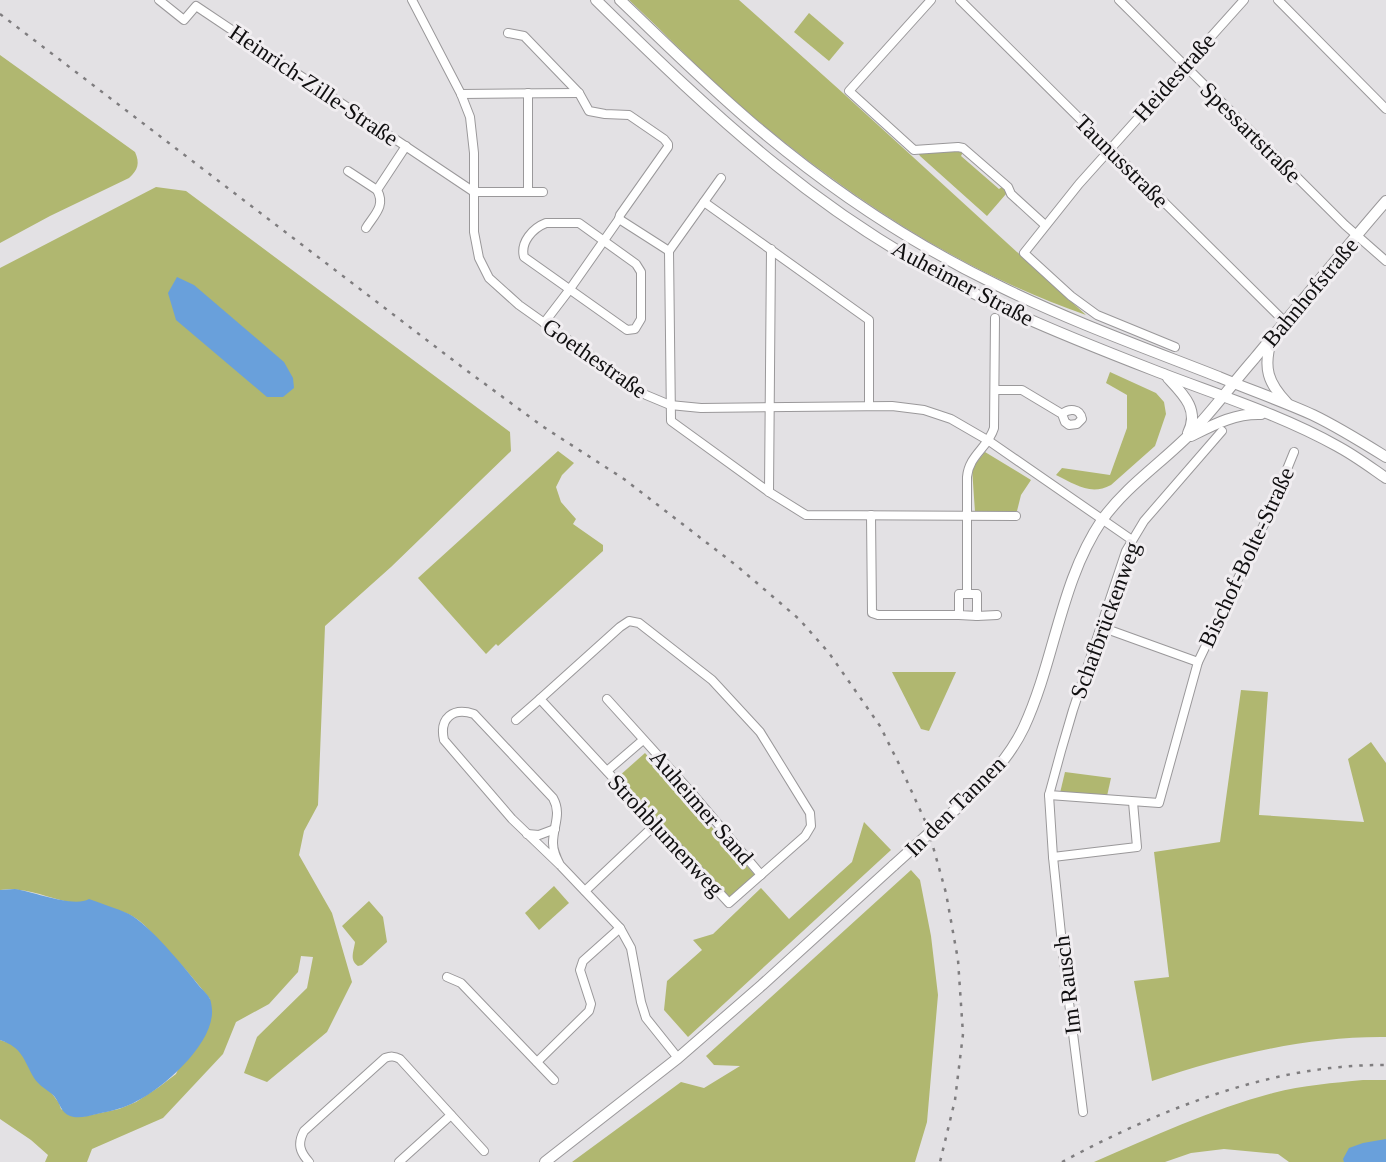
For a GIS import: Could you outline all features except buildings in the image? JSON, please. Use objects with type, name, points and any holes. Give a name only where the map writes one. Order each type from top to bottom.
[{"type":"main road","name":"Auheimer Straße","points":[[596,0],[695,95],[768,158],[889,246],[1005,309],[1278,418],[1337,446],[1386,478]]},
{"type":"main road","name":"Auheimer Straße","points":[[620,0],[701,77],[786,150],[866,210],[923,246],[1000,287],[1045,307],[1289,405],[1334,426],[1386,457]]},
{"type":"main road","name":"Bahnhofstraße","points":[[1223,396],[1386,201]]},
{"type":"main road","points":[[1274,335],[1268,357],[1268,372],[1275,389],[1289,405]]},
{"type":"main road","points":[[1165,374],[1185,396],[1192,410],[1192,424],[1182,441]]},
{"type":"main road","name":"In den Tannen","points":[[545,1162],[678,1058],[989,778],[1023,728],[1074,576],[1087,546],[1103,520],[1127,491],[1182,441],[1223,396]]},
{"type":"main road","points":[[1182,441],[1236,416],[1255,414],[1278,418]]},
{"type":"street","name":"Heinrich-Zille-Straße","points":[[159,0],[184,20],[198,3],[474,192]]},
{"type":"street","name":"Goethestraße","points":[[412,0],[461,94],[470,117],[473,131],[474,232],[484,271],[496,286],[544,323],[633,387],[670,405],[701,408],[910,407],[935,413],[989,441],[1132,540]]},
{"type":"street","points":[[931,0],[849,91],[914,150],[963,148],[1008,187],[1011,194],[1045,225]]},
{"type":"street","name":"Taunusstraße","points":[[960,0],[1284,322]]},
{"type":"street","name":"Spessartstraße","points":[[1119,0],[1356,236],[1386,261]]},
{"type":"street","name":"Heidestraße","points":[[1175,347],[1090,311],[1024,253],[1109,149],[1244,0]]},
{"type":"street","points":[[1278,0],[1386,109]]},
{"type":"street","points":[[508,33],[524,36],[579,93],[589,111],[629,115],[668,144],[604,241],[544,323]]},
{"type":"street","points":[[528,93],[528,192]]},
{"type":"street","points":[[461,94],[579,93]]},
{"type":"street","points":[[377,190],[406,146]]},
{"type":"street","points":[[348,171],[377,190],[381,198],[381,205],[366,228]]},
{"type":"street","points":[[721,178],[669,251],[670,418],[673,422],[769,492],[806,515],[1016,516]]},
{"type":"street","points":[[474,192],[543,192]]},
{"type":"street","points":[[704,202],[869,320],[869,406]]},
{"type":"street","points":[[619,219],[669,251]]},
{"type":"street","points":[[546,223],[579,223],[636,264],[641,271],[641,319],[635,329],[627,330],[570,289],[524,257],[524,246],[538,226],[546,223]]},
{"type":"street","points":[[769,492],[771,249]]},
{"type":"street","points":[[967,594],[967,477],[969,465],[989,441],[993,428],[995,318]]},
{"type":"street","points":[[995,390],[1022,390],[1062,414]]},
{"type":"street","name":"Schafbrückenweg","points":[[1049,795],[1060,751],[1120,567],[1132,540],[1144,521],[1222,431]]},
{"type":"street","name":"Bischof-Bolte-Straße","points":[[1049,795],[1159,803],[1198,662],[1268,516],[1294,452]]},
{"type":"street","points":[[871,515],[872,613],[997,615]]},
{"type":"street","points":[[959,615],[959,594],[976,594],[977,615]]},
{"type":"street","name":"Strohblumenweg","points":[[516,720],[620,627],[629,621],[639,623],[712,680],[760,733],[810,813],[811,826],[805,836],[729,903],[540,699]]},
{"type":"street","name":"Bischof-Bolte-Straße","points":[[1101,627],[1198,662]]},
{"type":"street","name":"Auheimer Sand","points":[[607,699],[761,875]]},
{"type":"street","points":[[560,865],[553,844],[558,813],[553,798],[474,714],[463,711],[450,715],[444,723],[444,740],[527,834],[620,929],[631,948],[646,1018],[678,1058]]},
{"type":"street","name":"Auheimer Sand","points":[[607,771],[643,740]]},
{"type":"street","name":"Im Rausch","points":[[1049,795],[1064,964],[1083,1112]]},
{"type":"street","points":[[1053,857],[1137,847],[1133,802]]},
{"type":"street","points":[[585,891],[656,824]]},
{"type":"street","points":[[527,834],[539,835],[555,828]]},
{"type":"street","points":[[537,1062],[589,1011],[591,1004],[580,970],[583,961],[620,929]]},
{"type":"street","points":[[447,977],[461,983],[554,1080]]},
{"type":"street","points":[[309,1162],[302,1154],[299,1143],[304,1132],[385,1058],[396,1057],[484,1151]]},
{"type":"street","points":[[399,1162],[451,1115]]},
{"type":"green space","points":[[629,0],[739,0],[1086,315],[993,276],[906,228],[864,201],[745,110]]},
{"type":"green space","points":[[809,13],[844,43],[829,61],[794,32]]},
{"type":"green space","points":[[0,55],[135,152],[138,163],[129,178],[0,243]]},
{"type":"green space","points":[[963,152],[961,156],[999,189],[1002,187],[1006,190],[1006,194],[987,216],[918,153]]},
{"type":"green space","points":[[156,187],[186,191],[510,432],[511,451],[391,567],[325,626],[318,805],[304,831],[299,855],[332,913],[352,982],[327,1032],[267,1082],[244,1073],[257,1037],[307,988],[313,957],[301,956],[298,972],[269,1004],[236,1022],[223,1054],[163,1118],[92,1149],[87,1162],[45,1162],[48,1155],[0,1119],[0,1040],[12,1044],[20,1051],[61,1109],[76,1117],[86,1116],[119,1109],[136,1102],[176,1074],[210,999],[151,931],[132,916],[26,891],[0,890],[0,268]]},
{"type":"green space","points":[[1110,372],[1156,393],[1164,402],[1166,414],[1155,446],[1111,485],[1089,489],[1056,475],[1062,468],[1110,475],[1127,428],[1127,395],[1106,383]]},
{"type":"green space","points":[[558,451],[574,463],[562,475],[556,487],[561,502],[576,519],[573,524],[603,545],[603,551],[486,654],[418,578]]},
{"type":"green space","points":[[985,452],[1031,480],[1021,495],[1017,511],[975,512],[972,468]]},
{"type":"green space","points":[[892,672],[956,672],[929,731],[921,729]]},
{"type":"green space","points":[[1241,690],[1268,692],[1259,815],[1364,822],[1348,759],[1371,742],[1386,763],[1386,1037],[1327,1040],[1267,1049],[1152,1081],[1134,981],[1169,977],[1154,852],[1220,842]]},
{"type":"green space","points":[[645,753],[755,875],[728,900],[618,777]]},
{"type":"green space","points":[[1065,772],[1111,778],[1107,796],[1060,793]]},
{"type":"green space","points":[[864,822],[891,850],[688,1037],[664,1010],[667,981],[702,950],[693,940],[713,934],[761,888],[789,919],[852,862]]},
{"type":"green space","points":[[911,870],[920,880],[931,936],[938,995],[927,1122],[915,1162],[572,1162],[681,1082],[704,1088],[740,1066],[714,1065],[706,1056]]},
{"type":"green space","points":[[554,886],[569,903],[539,930],[525,913]]},
{"type":"green space","points":[[369,901],[383,917],[387,942],[358,966],[353,958],[355,942],[342,926]]},
{"type":"green space","points":[[1386,1080],[1386,1162],[1289,1162],[1278,1154],[1224,1149],[1191,1153],[1165,1162],[1094,1162],[1227,1107],[1296,1088]]},
{"type":"water","points":[[177,277],[194,285],[284,362],[293,378],[294,388],[283,397],[267,397],[176,320],[168,293]]},
{"type":"water","points":[[15,889],[64,901],[89,899],[129,914],[157,937],[209,997],[212,1010],[205,1036],[186,1063],[161,1086],[132,1103],[113,1110],[84,1117],[70,1116],[54,1096],[36,1081],[18,1051],[0,1040],[0,890]]},
{"type":"water","points":[[1386,1139],[1386,1162],[1344,1162],[1349,1148]]},
{"type":"railway","points":[[0,14],[462,367],[542,426],[624,479],[737,566],[799,619],[829,653],[880,726],[900,766],[927,825],[946,893],[958,960],[963,1034],[955,1100],[940,1162]]},
{"type":"railway","points":[[1062,1162],[1138,1124],[1218,1093],[1301,1072],[1386,1065]]}]
